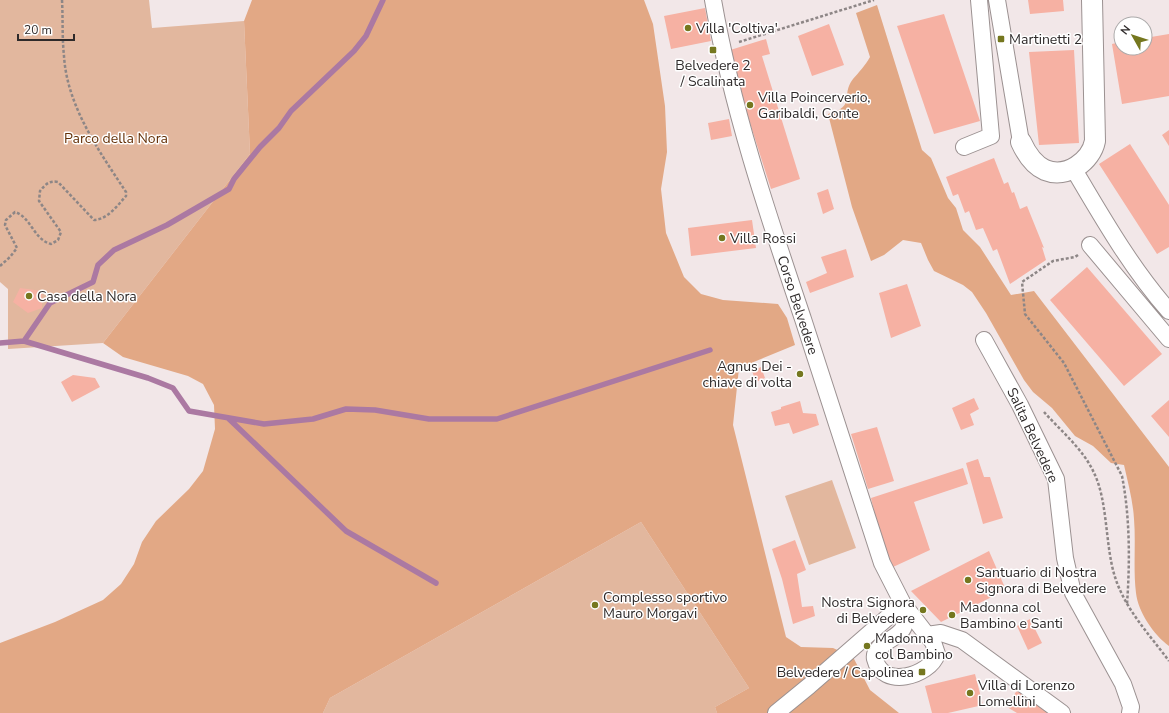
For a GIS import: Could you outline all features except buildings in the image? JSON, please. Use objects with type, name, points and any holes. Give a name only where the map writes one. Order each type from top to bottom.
[{"type":"street","name":"Corso Belvedere","points":[[713,0],[722,48],[741,123],[782,257],[882,564],[903,604]]},
{"type":"street","points":[[964,147],[991,136],[979,0]]},
{"type":"street","points":[[997,0],[1021,142],[1030,157],[1045,170],[1063,172],[1073,168],[1088,157],[1093,150],[1092,0]]},
{"type":"street","points":[[1073,168],[1146,284],[1169,311]]},
{"type":"street","points":[[1090,245],[1169,339]]},
{"type":"street","name":"Salita Belvedere","points":[[984,340],[1020,405],[1056,479],[1065,558],[1073,593],[1123,684],[1130,707],[1130,713]]},
{"type":"street","points":[[903,604],[934,634],[962,640],[1062,713]]},
{"type":"street","points":[[903,604],[904,625],[901,631],[876,652],[874,658],[879,669],[889,676],[900,677],[927,669],[932,665],[937,654],[933,642],[934,634]]},
{"type":"street","points":[[776,713],[903,604]]},
{"type":"path","points":[[0,266],[10,257],[16,248],[5,225],[6,220],[15,212],[21,214],[44,242],[51,244],[58,240],[61,232],[39,201],[40,191],[48,183],[53,181],[58,182],[94,220],[100,220],[107,216],[126,196],[126,192],[88,133],[69,84],[64,56],[62,0]]},
{"type":"path","points":[[722,48],[874,0]]},
{"type":"path","points":[[1075,257],[1053,261],[1022,282],[1025,314],[1064,362],[1122,476],[1126,496],[1129,576],[1127,604]]},
{"type":"path","points":[[1020,405],[1031,404],[1044,411],[1080,451],[1094,473],[1099,488],[1115,576],[1127,604],[1169,660]]},
{"type":"green space","name":"Parco della Nora","points":[[0,0],[149,0],[152,28],[244,21],[250,154],[103,343],[8,349],[8,289],[0,282]]},
{"type":"green space","points":[[832,480],[856,548],[809,565],[785,496]]},
{"type":"green space","name":"Complesso sportivo Mauro Morgavi","points":[[641,522],[749,688],[715,707],[717,713],[323,713],[330,698]]},
{"type":"shaded area","points":[[252,0],[644,0],[653,24],[665,106],[667,152],[661,189],[666,233],[684,277],[701,294],[723,300],[778,304],[787,318],[795,345],[739,368],[733,425],[786,637],[801,647],[833,648],[853,657],[870,690],[899,713],[717,713],[715,707],[749,688],[641,522],[330,698],[323,713],[0,713],[0,643],[55,622],[103,600],[121,584],[134,564],[142,542],[156,521],[189,489],[203,471],[215,429],[214,405],[203,384],[188,376],[123,357],[103,343],[250,154],[244,21]]},
{"type":"shaded area","points":[[877,5],[922,150],[931,158],[948,198],[956,208],[963,230],[980,247],[1011,295],[1034,291],[1169,467],[1169,646],[1152,629],[1143,615],[1137,600],[1133,512],[1124,465],[1111,463],[1093,446],[1075,436],[1052,408],[1033,392],[1024,380],[986,313],[972,292],[963,285],[934,271],[921,243],[903,240],[884,255],[871,261],[852,207],[828,114],[837,111],[845,104],[849,85],[870,57],[856,13]]},
{"type":"waterway","points":[[24,341],[50,303],[93,282],[98,265],[114,250],[167,225],[229,189],[234,179],[260,147],[279,128],[291,111],[354,51],[366,36],[383,0]]},
{"type":"waterway","points":[[0,343],[24,341],[148,378],[173,388],[189,411],[264,424],[313,419],[346,409],[375,410],[429,419],[497,419],[710,350]]},
{"type":"waterway","points":[[228,418],[346,531],[436,583]]},
{"type":"place","name":"Villa 'Coltiva'","points":[[688,28]]},
{"type":"place","name":"Martinetti 2","points":[[1001,39]]},
{"type":"place","name":"Belvedere 2 / Scalinata","points":[[713,50]]},
{"type":"place","name":"Villa Poincerverio, Garibaldi, Conte","points":[[750,105]]},
{"type":"place","name":"Villa Rossi","points":[[722,238]]},
{"type":"place","name":"Casa della Nora","points":[[29,296]]},
{"type":"place","name":"Agnus Dei - chiave di volta","points":[[800,374]]},
{"type":"place","name":"Santuario di Nostra Signora di Belvedere","points":[[968,580]]},
{"type":"place","name":"Complesso sportivo Mauro Morgavi","points":[[595,605]]},
{"type":"place","name":"Nostra Signora di Belvedere","points":[[923,610]]},
{"type":"place","name":"Madonna col Bambino e Santi","points":[[952,615]]},
{"type":"place","name":"Madonna col Bambino","points":[[867,646]]},
{"type":"place","name":"Belvedere / Capolinea","points":[[922,672]]},
{"type":"place","name":"Villa di Lorenzo Lomellini","points":[[970,693]]}]
